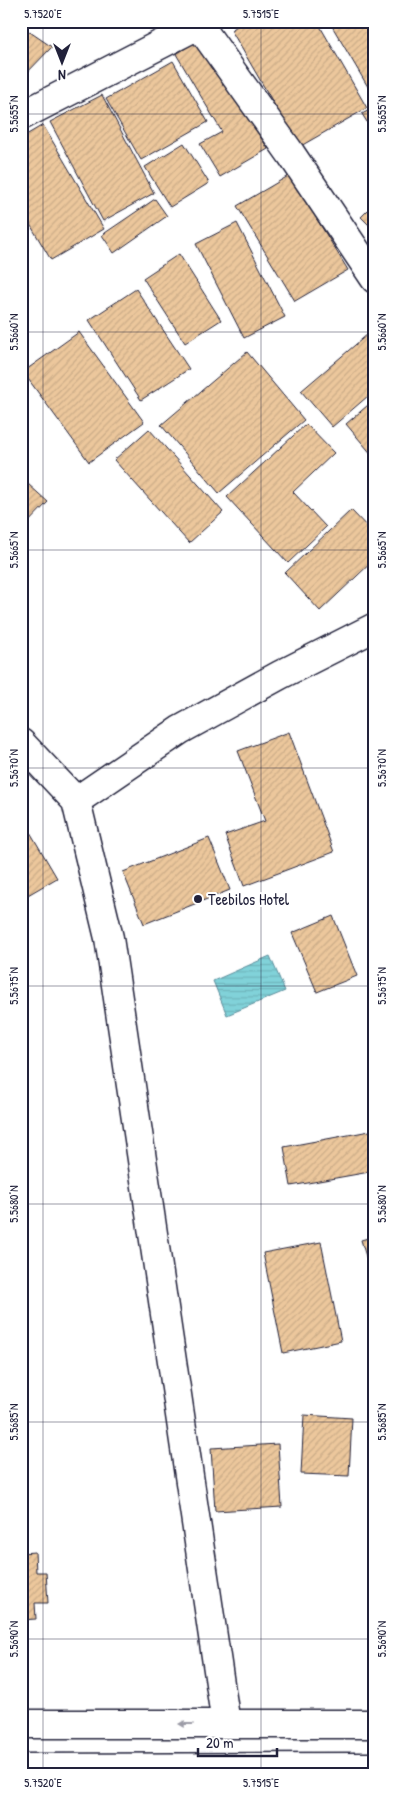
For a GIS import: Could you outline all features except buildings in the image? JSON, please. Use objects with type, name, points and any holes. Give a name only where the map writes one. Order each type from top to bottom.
[{"type":"street","points":[[21,116],[202,23],[375,279]]},
{"type":"street","points":[[76,801],[180,730],[280,675],[375,627]]},
{"type":"street","points":[[21,743],[76,801],[109,938],[226,1724]]},
{"type":"street","points":[[21,1724],[375,1724]]},
{"type":"street","points":[[21,1768],[375,1767]]},
{"type":"water","points":[[270,956],[285,991],[227,1015],[213,981]]},
{"type":"place","name":"Teebilos Hotel","points":[[198,899]]}]
